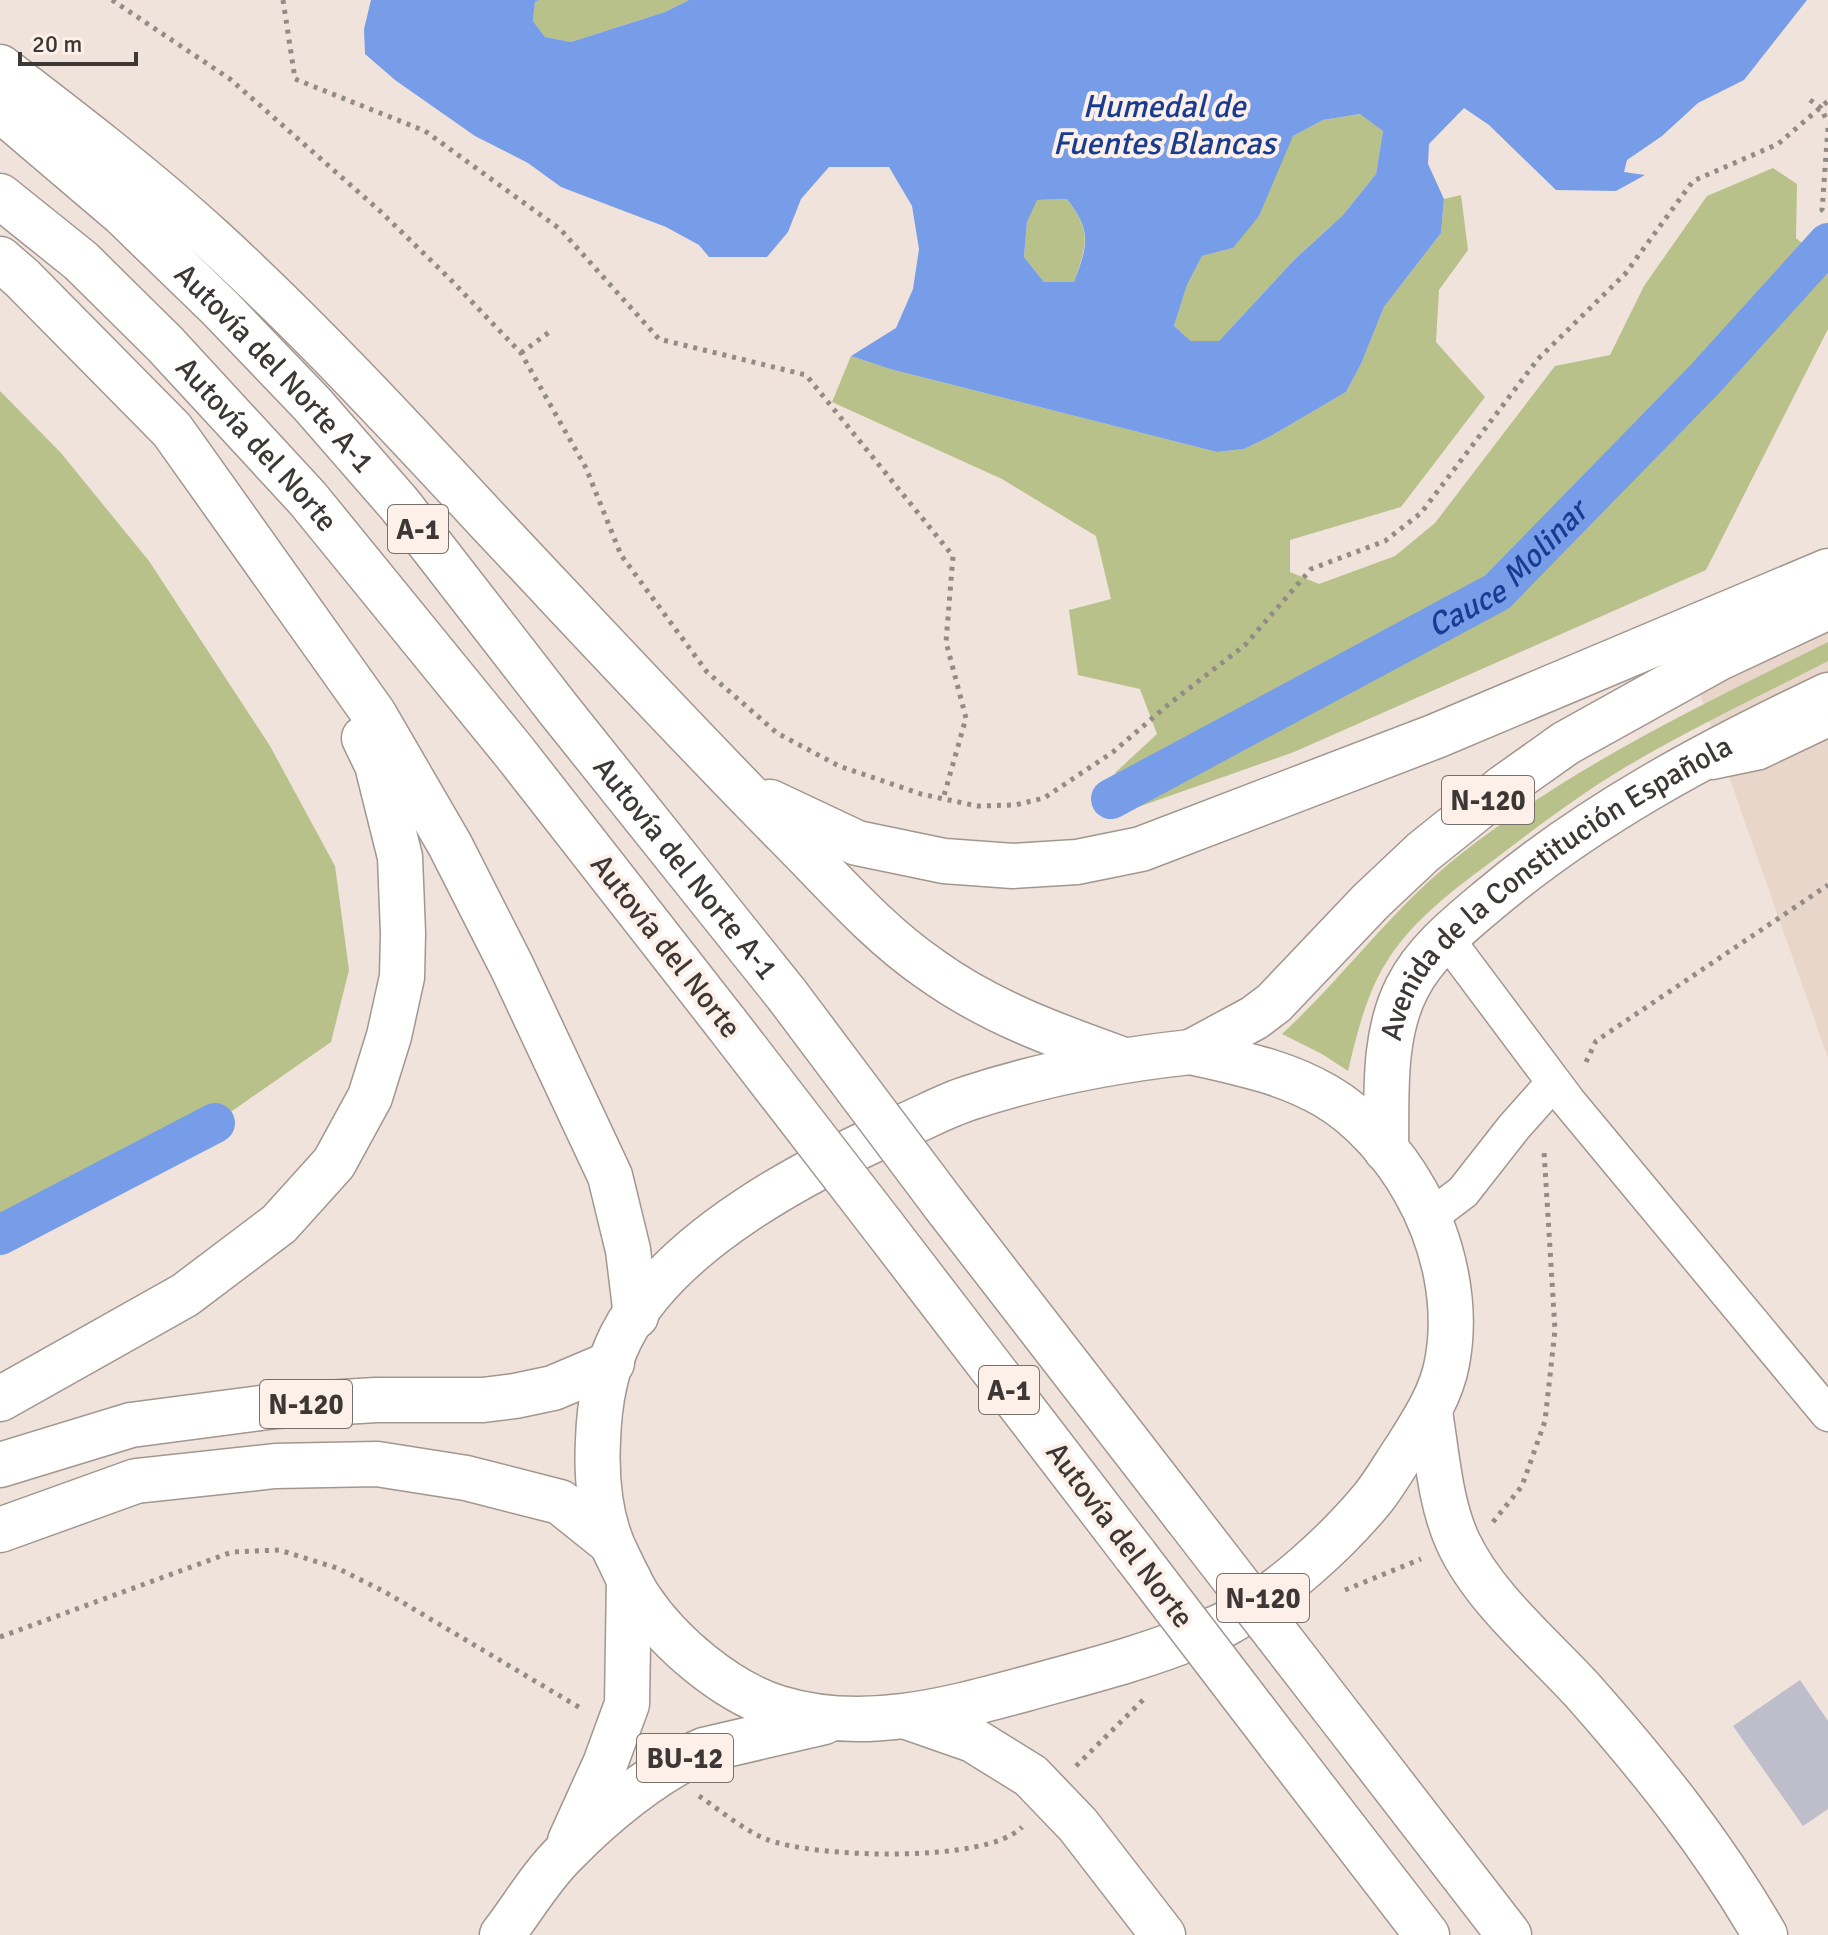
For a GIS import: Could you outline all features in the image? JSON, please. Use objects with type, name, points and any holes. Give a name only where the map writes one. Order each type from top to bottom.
[{"type":"highway","points":[[0,67],[85,132],[211,238],[437,466],[712,759],[863,912],[928,969],[1029,1026],[1121,1059]]},
{"type":"highway","name":"Autovía del Norte A-1","points":[[0,109],[122,213],[220,308],[312,404],[400,505],[568,722],[787,995]]},
{"type":"highway","name":"Autovía del Norte","points":[[0,196],[81,261],[165,344],[308,499],[515,753],[726,1023],[1427,1935]]},
{"type":"highway","points":[[0,259],[172,430],[374,714],[450,845],[518,980],[610,1176],[628,1250],[636,1316]]},
{"type":"highway","points":[[712,759],[771,803],[857,843],[944,861],[1013,866],[1077,862],[1141,849],[1303,788],[1450,730],[1828,571]]},
{"type":"highway","name":"N-120","points":[[1191,1052],[1254,1018],[1274,1003],[1371,901],[1423,852],[1504,787],[1554,752],[1633,704],[1828,607]]},
{"type":"highway","points":[[0,1399],[185,1295],[279,1224],[334,1163],[370,1097],[389,1036],[402,977],[400,857],[377,765],[324,644]]},
{"type":"highway","name":"Avenida de la Constitución Española","points":[[1386,1150],[1388,1050],[1406,988],[1431,952],[1522,873],[1603,814],[1764,726],[1828,695]]},
{"type":"highway","name":"Autovía del Norte","points":[[787,995],[943,1203],[1509,1935]]},
{"type":"highway","name":"N-120","points":[[1191,1052],[1277,1071],[1331,1099],[1386,1150],[1405,1173],[1430,1217],[1451,1306],[1447,1365],[1430,1412],[1373,1498],[1303,1570],[1227,1623],[1152,1654],[985,1700],[907,1717],[834,1720],[775,1707],[725,1683],[678,1643],[640,1600],[620,1560],[596,1471],[599,1400],[621,1337],[657,1284],[711,1236],[776,1191],[856,1147],[964,1099],[1121,1059],[1191,1052]]},
{"type":"highway","name":"N-120","points":[[0,1465],[131,1425],[276,1406],[376,1400],[483,1400],[515,1396],[553,1388],[612,1363]]},
{"type":"highway","points":[[1430,1412],[1450,1523],[1468,1560],[1508,1612],[1663,1783],[1718,1860],[1765,1935]]},
{"type":"highway","name":"N-120","points":[[0,1530],[136,1481],[275,1466],[377,1464],[466,1478],[560,1502],[620,1560]]},
{"type":"highway","name":"BU-12","points":[[564,1853],[605,1764],[627,1704],[620,1560]]},
{"type":"highway","points":[[907,1717],[973,1740],[1031,1776],[1078,1825],[1163,1935]]},
{"type":"highway","name":"BU-12","points":[[502,1935],[564,1853],[627,1799],[687,1757],[716,1747],[834,1720]]},
{"type":"street","points":[[1446,938],[1561,1092],[1828,1414]]},
{"type":"street","points":[[1430,1217],[1463,1192],[1514,1127],[1561,1092]]},
{"type":"lane","points":[[1664,780],[1761,760],[1828,728]]},
{"type":"path","points":[[112,0],[230,79],[380,211],[521,353],[586,468],[621,555],[707,672],[777,733],[839,766],[921,794],[977,806],[1015,805],[1044,798],[1113,752],[1245,645],[1311,569],[1385,541],[1421,513],[1538,359],[1625,274],[1693,181],[1778,144],[1828,101]]},
{"type":"path","points":[[283,0],[295,79],[425,131],[560,229],[659,339],[806,375],[953,556],[946,642],[966,718],[943,799]]},
{"type":"path","points":[[1810,100],[1821,108],[1828,126],[1825,212]]},
{"type":"path","points":[[521,353],[552,330]]},
{"type":"path","points":[[1342,1591],[1488,1529],[1522,1486],[1545,1421],[1555,1330],[1544,1152],[1561,1092],[1596,1041],[1828,885]]},
{"type":"path","points":[[0,1637],[232,1552],[279,1550],[337,1568],[385,1592],[593,1716]]},
{"type":"path","points":[[694,1793],[765,1839],[813,1851],[891,1856],[986,1843],[1017,1832],[1078,1763],[1142,1701],[1156,1693]]},
{"type":"shaded area","points":[[1828,549],[1828,1058],[1672,615]]},
{"type":"green space","points":[[689,0],[665,12],[571,42],[545,37],[533,21],[535,2]]},
{"type":"green space","points":[[1361,114],[1383,131],[1376,174],[1343,215],[1294,260],[1219,341],[1191,341],[1174,326],[1187,285],[1202,256],[1233,248],[1293,136],[1323,120]]},
{"type":"green space","points":[[1773,168],[1797,184],[1796,238],[1828,266],[1828,329],[1706,570],[1294,752],[1141,806],[1115,773],[1157,734],[1140,689],[1078,675],[1069,610],[1111,599],[1096,536],[1002,479],[832,402],[851,356],[890,369],[1217,452],[1244,449],[1346,392],[1384,307],[1441,233],[1444,199],[1461,195],[1468,250],[1439,290],[1436,342],[1485,397],[1401,507],[1290,540],[1290,572],[1319,584],[1395,556],[1435,523],[1555,366],[1610,355],[1644,286],[1707,196]]},
{"type":"green space","points":[[1067,199],[1084,230],[1082,258],[1074,282],[1044,282],[1024,257],[1027,222],[1036,200]]},
{"type":"green space","points":[[0,391],[61,453],[149,561],[270,746],[335,866],[349,970],[331,1042],[215,1123],[0,1235]]},
{"type":"green space","points":[[1828,642],[1828,661],[1607,778],[1542,823],[1438,904],[1399,943],[1381,971],[1364,1013],[1348,1071],[1282,1034],[1413,896],[1504,822],[1639,739]]},
{"type":"water","name":"Humedal de Fuentes Blancas","points":[[371,0],[539,0],[535,2],[533,21],[545,37],[571,42],[665,12],[689,0],[1807,0],[1744,80],[1698,103],[1662,136],[1627,160],[1624,172],[1645,175],[1616,191],[1556,190],[1489,125],[1464,108],[1429,144],[1428,164],[1444,199],[1441,233],[1384,307],[1346,392],[1244,449],[1217,452],[890,369],[851,356],[896,328],[913,289],[919,249],[912,206],[889,167],[829,167],[801,199],[788,232],[767,257],[709,257],[699,245],[666,227],[561,187],[528,163],[475,136],[395,80],[365,54],[364,29]],"holes":[[[1360,114],[1383,131],[1376,174],[1343,215],[1294,260],[1219,341],[1191,341],[1174,326],[1187,285],[1202,256],[1233,248],[1259,216],[1293,136],[1323,120]],[[1067,199],[1081,220],[1085,248],[1074,282],[1044,282],[1024,257],[1027,222],[1037,200]]]},
{"type":"building","points":[[1800,1680],[1828,1721],[1828,1809],[1803,1826],[1733,1726]]},
{"type":"waterway","name":"Cauce Molinar","points":[[1111,799],[1497,592],[1704,380],[1828,243]]},
{"type":"waterway","name":"Cauce Molinar","points":[[0,1235],[215,1123]]}]
